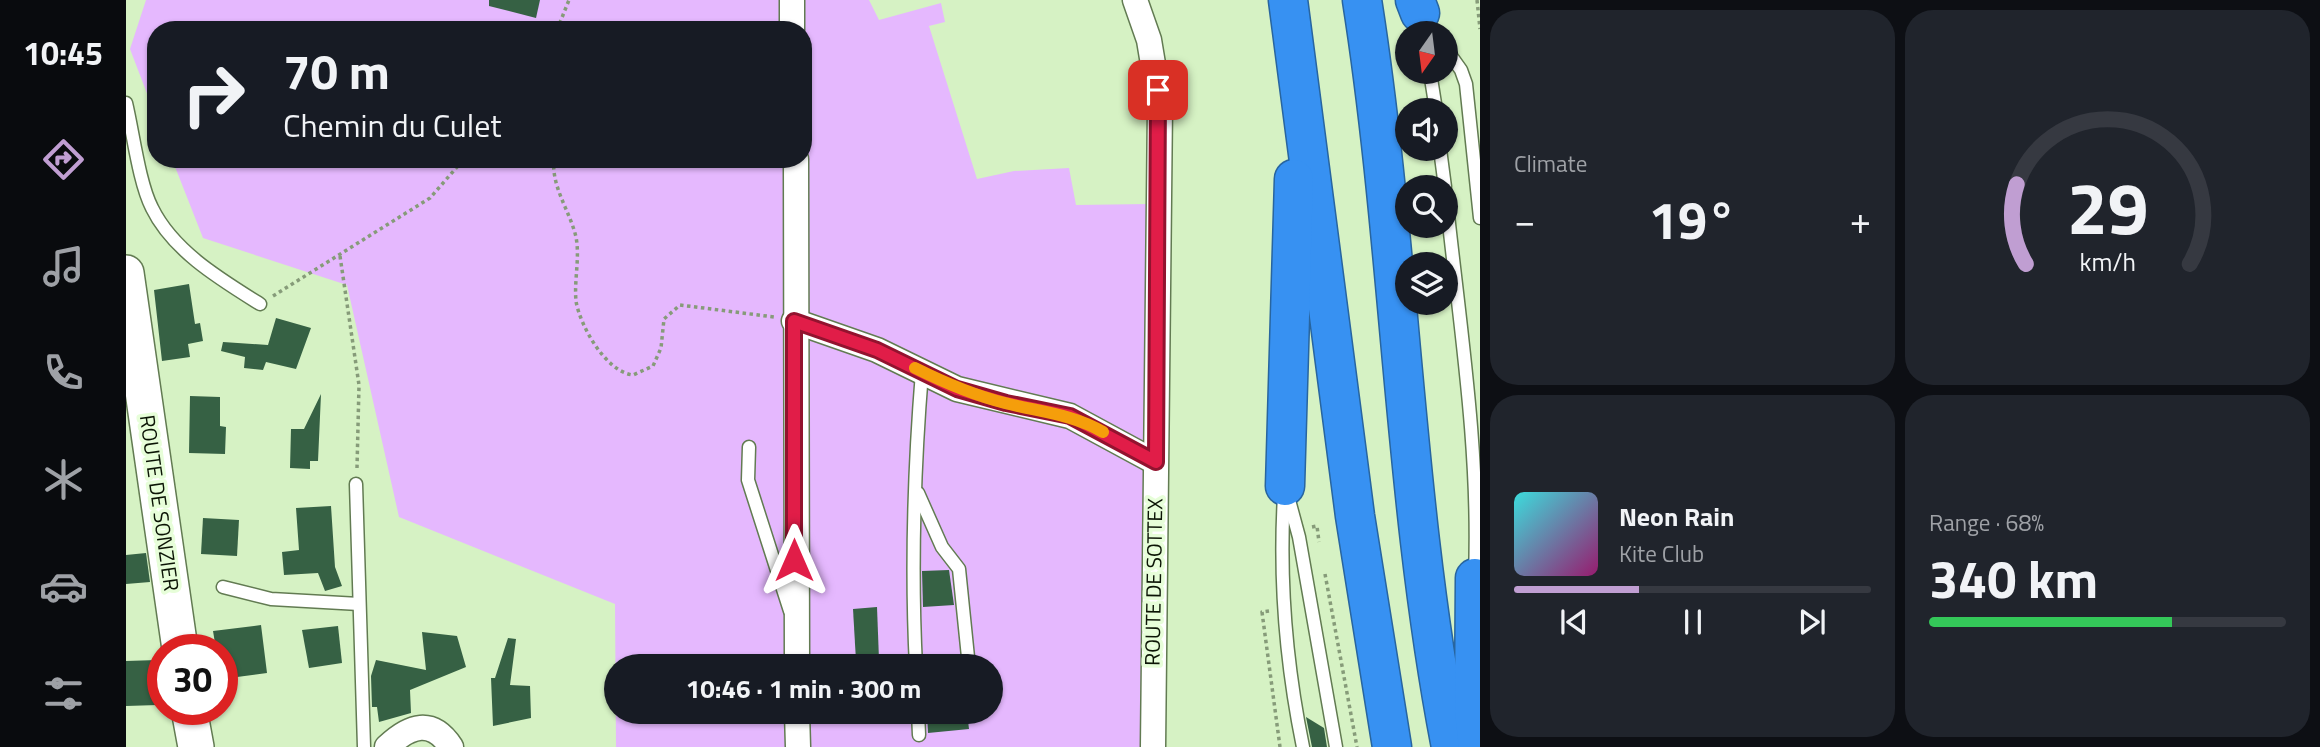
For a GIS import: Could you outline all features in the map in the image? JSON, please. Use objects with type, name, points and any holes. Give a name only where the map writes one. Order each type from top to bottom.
[{"type":"highway","points":[[1288,0],[1354,516],[1392,747]]},
{"type":"highway","points":[[1362,0],[1380,146],[1417,514],[1451,747]]},
{"type":"highway","points":[[1285,485],[1297,58]]},
{"type":"highway","points":[[1475,578],[1474,710],[1478,747]]},
{"type":"street","points":[[792,0],[792,21]]},
{"type":"street","name":"ROUTE DE SOTTEX","points":[[1135,0],[1150,40],[1160,106],[1153,747]]},
{"type":"street","points":[[796,168],[794,560],[797,654]]},
{"type":"street","name":"ROUTE DE SONZIER","points":[[126,273],[178,634]]},
{"type":"street","points":[[794,321],[877,350],[957,389],[1006,403],[1070,416],[1156,462]]},
{"type":"street","points":[[797,724],[798,747]]},
{"type":"street","points":[[192,725],[196,747]]},
{"type":"street","points":[[387,747],[405,733],[428,727],[438,730],[451,747]]},
{"type":"lane","points":[[1458,66],[1466,84],[1480,218]]},
{"type":"lane","points":[[126,103],[150,206],[164,230],[215,276],[260,304]]},
{"type":"lane","points":[[1450,238],[1479,521],[1475,578]]},
{"type":"lane","points":[[915,654],[912,591],[922,372]]},
{"type":"lane","points":[[749,447],[748,480],[756,511],[798,631]]},
{"type":"lane","points":[[356,484],[364,747]]},
{"type":"lane","points":[[1285,485],[1282,538],[1285,610],[1303,747]]},
{"type":"lane","points":[[1285,485],[1299,537],[1336,747]]},
{"type":"lane","points":[[917,492],[942,547],[959,569],[968,654]]},
{"type":"lane","points":[[223,587],[271,599],[359,604]]},
{"type":"lane","points":[[919,724],[919,735]]},
{"type":"path","points":[[561,21],[569,0]]},
{"type":"path","points":[[1477,0],[1480,29]]},
{"type":"path","points":[[260,304],[430,198],[456,168]]},
{"type":"path","points":[[555,168],[556,184],[578,247],[576,299],[579,314],[604,355],[618,370],[633,375],[653,366],[661,348],[664,319],[680,305],[737,310],[794,321]]},
{"type":"path","points":[[340,256],[359,385],[356,484]]},
{"type":"path","points":[[1280,747],[1262,612],[1285,610]]},
{"type":"shaded area","points":[[146,0],[869,0],[879,20],[941,3],[945,22],[929,26],[977,179],[1014,171],[1069,168],[1076,205],[1148,204],[1140,747],[616,747],[616,724],[1003,724],[1003,654],[615,654],[615,604],[399,517],[347,285],[203,238],[176,168],[812,168],[812,21],[147,21],[147,93],[130,49]]},
{"type":"building","points":[[489,0],[540,0],[536,18],[489,6]]},
{"type":"building","points":[[189,284],[195,324],[200,323],[203,341],[188,344],[190,357],[162,361],[154,290]]},
{"type":"building","points":[[276,318],[311,328],[296,369],[266,362],[263,370],[244,368],[245,357],[221,351],[223,342],[268,345]]},
{"type":"building","points":[[321,394],[318,461],[310,461],[310,469],[290,468],[291,429],[304,429]]},
{"type":"building","points":[[190,396],[220,397],[220,426],[226,427],[225,454],[189,453]]},
{"type":"building","points":[[331,506],[335,567],[342,586],[325,591],[318,573],[284,575],[282,552],[299,550],[296,508]]},
{"type":"building","points":[[203,518],[239,520],[237,556],[201,554]]},
{"type":"building","points":[[146,553],[150,582],[126,584],[126,555]]},
{"type":"building","points":[[949,570],[954,605],[923,607],[922,571]]},
{"type":"building","points":[[877,607],[879,654],[856,654],[853,609]]},
{"type":"building","points":[[261,625],[267,673],[238,677],[238,634],[214,634],[213,631]]},
{"type":"building","points":[[338,626],[342,663],[309,668],[302,630]]},
{"type":"building","points":[[422,632],[457,636],[466,667],[410,690],[411,713],[379,722],[377,707],[372,707],[371,676],[376,660],[426,670]]},
{"type":"building","points":[[508,638],[516,639],[510,685],[530,686],[531,718],[493,726],[491,678],[495,678]]},
{"type":"building","points":[[147,660],[147,705],[126,706],[126,661]]},
{"type":"building","points":[[1306,717],[1324,728],[1327,747],[1312,747]]},
{"type":"building","points":[[928,724],[968,724],[969,729],[928,733]]},
{"type":"slow traffic","points":[[915,368],[957,389],[1006,403],[1070,416],[1103,432]]},
{"type":"route","points":[[794,560],[794,321],[877,350],[957,389],[1006,403],[1070,416],[1156,462],[1158,90]]}]
